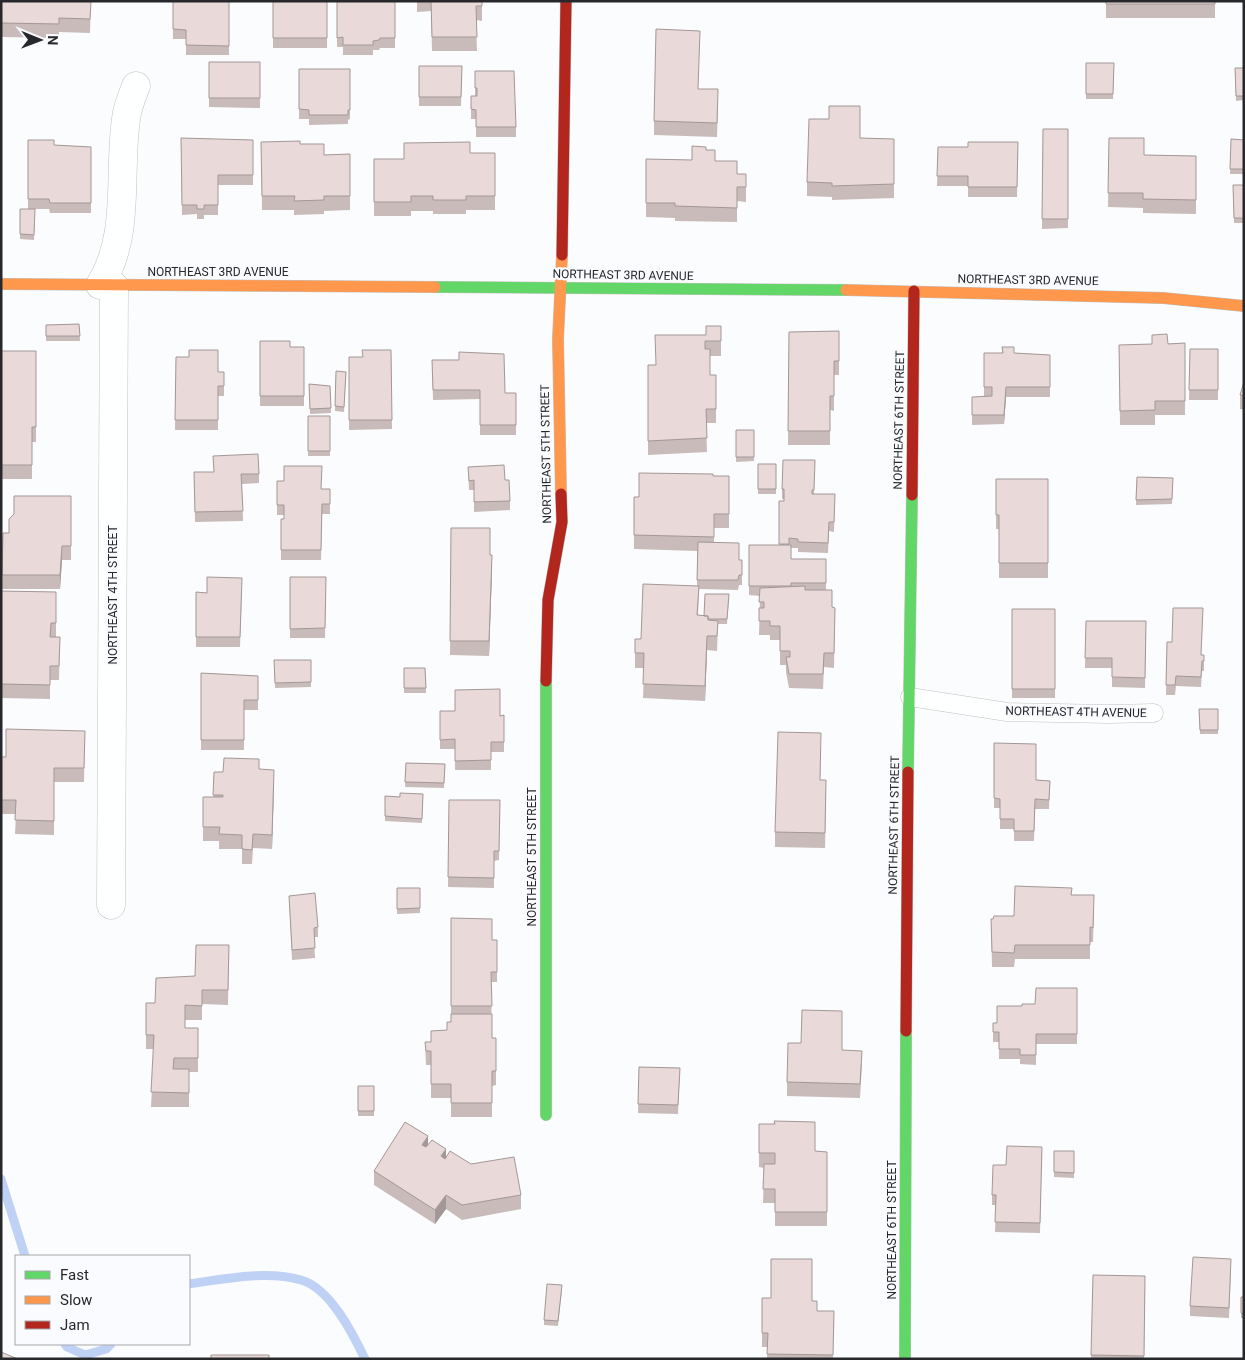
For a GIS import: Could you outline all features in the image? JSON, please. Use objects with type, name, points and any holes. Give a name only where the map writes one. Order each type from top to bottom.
[{"type":"street","name":"NORTHEAST 5TH STREET","points":[[546,1115],[546,636],[548,600],[562,522],[558,339],[563,230],[566,1]]},
{"type":"street","points":[[107,285],[116,254],[122,201],[126,118],[136,86]]},
{"type":"street","name":"NORTHEAST 3RD AVENUE","points":[[1,284],[914,291],[1163,298],[1244,306]]},
{"type":"street","name":"NORTHEAST 4TH STREET","points":[[107,285],[112,905]]},
{"type":"street","name":"NORTHEAST 6TH STREET","points":[[905,1359],[914,291]]},
{"type":"lane","name":"NORTHEAST 4TH AVENUE","points":[[910,697],[1008,712],[1154,713]]},
{"type":"building","points":[[1,1],[91,1],[90,19],[59,18],[59,24],[1,23]]},
{"type":"building","points":[[173,1],[229,1],[229,46],[186,45],[186,30],[173,29]]},
{"type":"building","points":[[273,1],[327,1],[327,38],[273,38]]},
{"type":"building","points":[[337,1],[395,1],[395,38],[380,38],[373,41],[373,45],[343,45],[343,37],[337,38]]},
{"type":"building","points":[[431,1],[482,1],[482,6],[476,6],[477,37],[432,37]]},
{"type":"building","points":[[1106,1],[1215,1],[1215,4],[1106,4]]},
{"type":"building","points":[[656,29],[700,31],[698,89],[718,89],[717,123],[654,121]]},
{"type":"building","points":[[209,62],[260,62],[260,98],[209,98]]},
{"type":"building","points":[[1086,63],[1114,63],[1113,94],[1086,94]]},
{"type":"building","points":[[419,66],[462,66],[461,97],[419,97]]},
{"type":"building","points":[[1235,68],[1244,68],[1244,96],[1236,96]]},
{"type":"building","points":[[299,69],[350,69],[350,110],[348,110],[348,115],[309,115],[309,110],[299,109]]},
{"type":"building","points":[[475,71],[514,71],[516,127],[476,127],[476,110],[471,109],[471,96],[477,96]]},
{"type":"building","points":[[829,106],[860,106],[860,138],[894,139],[894,184],[832,186],[832,183],[807,182],[809,119],[829,119]]},
{"type":"building","points":[[1043,129],[1068,129],[1068,219],[1042,219]]},
{"type":"building","points":[[181,138],[253,140],[253,175],[218,175],[218,205],[204,205],[204,209],[197,209],[197,205],[182,205]]},
{"type":"building","points":[[1109,138],[1144,138],[1144,155],[1196,156],[1196,200],[1143,199],[1143,193],[1108,193]]},
{"type":"building","points":[[1231,139],[1244,140],[1244,169],[1230,169]]},
{"type":"building","points":[[28,140],[54,140],[54,145],[91,147],[91,203],[50,203],[49,199],[28,199]]},
{"type":"building","points":[[300,141],[300,144],[324,144],[324,155],[350,154],[350,196],[324,196],[324,200],[294,201],[295,196],[262,196],[261,142]]},
{"type":"building","points":[[470,142],[470,153],[495,153],[495,196],[466,196],[466,200],[433,200],[433,196],[411,196],[411,202],[374,202],[374,159],[404,159],[404,143]]},
{"type":"building","points":[[968,142],[1018,142],[1017,187],[968,187],[968,176],[937,176],[938,147],[968,147]]},
{"type":"building","points":[[692,146],[706,147],[706,150],[715,150],[715,161],[737,161],[737,174],[746,174],[746,187],[737,187],[737,208],[675,206],[675,203],[646,203],[646,159],[692,160]]},
{"type":"building","points":[[1233,185],[1244,185],[1244,218],[1234,218]]},
{"type":"building","points":[[20,209],[35,209],[34,235],[20,234]]},
{"type":"building","points":[[79,324],[80,336],[46,336],[46,325]]},
{"type":"building","points":[[706,326],[721,326],[721,341],[705,341],[705,349],[710,349],[710,375],[716,375],[716,409],[706,409],[707,438],[648,441],[648,365],[656,365],[655,335],[706,335]]},
{"type":"building","points":[[839,331],[839,361],[834,361],[834,396],[830,396],[830,431],[788,431],[789,332]]},
{"type":"building","points":[[1167,334],[1168,344],[1185,343],[1185,401],[1155,401],[1155,410],[1120,411],[1119,345],[1152,344],[1152,335]]},
{"type":"building","points":[[260,341],[290,341],[290,347],[304,347],[304,396],[260,396]]},
{"type":"building","points":[[1002,347],[1014,347],[1014,353],[1050,355],[1050,387],[1006,387],[1004,415],[972,415],[972,397],[992,396],[992,387],[984,387],[984,353],[1003,353]]},
{"type":"building","points":[[1190,349],[1218,349],[1218,390],[1189,390]]},
{"type":"building","points":[[189,350],[218,350],[218,372],[224,372],[224,386],[218,386],[218,420],[175,420],[176,357],[189,357]]},
{"type":"building","points":[[362,350],[391,350],[392,420],[349,420],[349,357],[363,357]]},
{"type":"building","points":[[1,351],[36,351],[36,427],[32,427],[32,465],[1,465]]},
{"type":"building","points":[[459,352],[504,354],[505,393],[516,393],[516,425],[480,425],[480,390],[433,390],[432,360],[459,360]]},
{"type":"building","points":[[336,371],[346,372],[344,407],[335,406]]},
{"type":"building","points":[[1244,382],[1244,396],[1240,395]]},
{"type":"building","points":[[309,384],[330,386],[331,408],[310,409]]},
{"type":"building","points":[[308,416],[330,416],[330,451],[308,451]]},
{"type":"building","points":[[736,430],[754,430],[754,457],[736,457]]},
{"type":"building","points":[[258,454],[259,474],[241,474],[243,511],[195,512],[194,472],[214,472],[213,456]]},
{"type":"building","points":[[783,460],[815,460],[814,490],[812,490],[812,494],[835,494],[834,522],[829,522],[828,543],[798,542],[798,539],[789,538],[789,544],[779,544],[779,501],[784,501],[784,489],[782,489]]},
{"type":"building","points":[[758,464],[776,464],[776,489],[758,489]]},
{"type":"building","points":[[504,465],[505,480],[509,480],[510,501],[474,502],[474,480],[469,481],[468,467]]},
{"type":"building","points":[[284,466],[322,466],[321,489],[330,489],[330,504],[322,504],[321,550],[281,550],[281,519],[284,519],[284,505],[277,505],[277,481],[284,481]]},
{"type":"building","points":[[639,473],[729,476],[729,514],[714,514],[714,537],[634,535],[634,497],[639,497]]},
{"type":"building","points":[[1137,477],[1173,478],[1172,499],[1136,500]]},
{"type":"building","points":[[996,479],[1048,479],[1048,563],[999,563],[999,515],[996,515]]},
{"type":"building","points":[[14,496],[71,496],[71,546],[62,546],[60,575],[2,575],[3,533],[9,533],[9,519],[14,514]]},
{"type":"building","points":[[451,528],[490,528],[490,555],[492,555],[489,641],[450,641]]},
{"type":"building","points":[[698,542],[739,543],[739,560],[742,560],[742,575],[739,575],[738,580],[697,580]]},
{"type":"building","points":[[749,545],[791,545],[791,559],[826,559],[826,583],[791,583],[791,586],[749,586]]},
{"type":"building","points":[[207,577],[242,578],[240,637],[196,637],[196,592],[207,593]]},
{"type":"building","points":[[290,577],[326,577],[325,628],[290,629]]},
{"type":"building","points":[[643,584],[699,586],[697,615],[708,616],[708,620],[718,621],[717,636],[707,636],[705,686],[643,684],[644,653],[635,653],[635,639],[641,639]]},
{"type":"building","points":[[805,586],[805,590],[832,590],[832,607],[835,608],[834,653],[824,653],[823,674],[789,674],[786,657],[790,657],[790,651],[780,651],[780,626],[770,626],[770,621],[759,621],[759,608],[764,608],[764,602],[759,602],[760,588]]},
{"type":"building","points":[[1,591],[56,592],[56,623],[51,623],[50,637],[60,637],[59,666],[50,666],[50,685],[1,684]]},
{"type":"building","points":[[705,594],[729,594],[727,619],[708,619],[708,616],[704,616]]},
{"type":"building","points":[[1173,608],[1203,608],[1201,655],[1204,655],[1204,661],[1202,661],[1201,677],[1176,676],[1175,685],[1166,685],[1167,642],[1172,642]]},
{"type":"building","points":[[1012,609],[1055,609],[1055,689],[1012,689]]},
{"type":"building","points":[[1086,621],[1146,621],[1145,678],[1112,677],[1112,658],[1085,658]]},
{"type":"building","points":[[274,660],[311,660],[311,682],[275,683]]},
{"type":"building","points":[[404,668],[425,668],[426,688],[404,688]]},
{"type":"building","points":[[201,673],[258,676],[258,700],[244,700],[244,740],[201,740]]},
{"type":"building","points":[[500,689],[500,716],[504,715],[504,742],[491,742],[491,760],[455,761],[455,739],[440,740],[440,711],[455,711],[455,690]]},
{"type":"building","points":[[1199,709],[1218,709],[1218,730],[1200,730]]},
{"type":"building","points":[[6,729],[85,731],[84,768],[54,768],[54,821],[15,820],[16,800],[1,800],[1,757],[6,757]]},
{"type":"building","points":[[778,732],[821,733],[820,780],[826,780],[825,833],[775,832]]},
{"type":"building","points":[[994,743],[1036,744],[1036,780],[1050,781],[1049,800],[1035,799],[1034,831],[1014,831],[1014,819],[1000,819],[1000,799],[994,798]]},
{"type":"building","points":[[224,758],[259,759],[259,769],[274,770],[272,835],[253,834],[252,850],[242,849],[242,835],[219,834],[220,827],[203,827],[203,797],[223,797],[223,795],[213,795],[214,772],[223,772]]},
{"type":"building","points":[[406,763],[445,764],[444,783],[405,782]]},
{"type":"building","points":[[400,793],[423,794],[422,819],[385,816],[385,796],[400,797]]},
{"type":"building","points":[[449,800],[500,800],[499,851],[494,851],[494,878],[448,877]]},
{"type":"building","points":[[1015,886],[1072,888],[1071,895],[1094,895],[1093,928],[1090,927],[1090,945],[1015,945],[1014,953],[992,952],[991,919],[994,916],[1014,916]]},
{"type":"building","points":[[397,888],[420,888],[420,908],[397,909]]},
{"type":"building","points":[[315,893],[318,927],[314,928],[315,948],[292,950],[289,896]]},
{"type":"building","points":[[451,918],[492,919],[492,940],[497,940],[497,972],[491,972],[492,1006],[451,1006]]},
{"type":"building","points":[[196,945],[229,945],[228,990],[202,990],[202,1006],[185,1005],[185,1028],[198,1028],[198,1058],[174,1058],[173,1069],[189,1069],[189,1093],[151,1092],[154,1035],[146,1035],[146,1003],[155,1003],[156,978],[195,976]]},
{"type":"building","points":[[1036,988],[1077,988],[1077,1034],[1036,1034],[1036,1055],[1020,1055],[1020,1049],[999,1049],[999,1032],[993,1032],[993,1023],[997,1023],[997,1006],[1035,1004]]},
{"type":"building","points":[[802,1010],[842,1011],[842,1050],[862,1051],[860,1084],[787,1082],[788,1043],[801,1043]]},
{"type":"building","points":[[451,1014],[492,1014],[492,1038],[496,1038],[496,1071],[492,1071],[492,1103],[451,1103],[451,1084],[431,1084],[431,1051],[426,1051],[425,1042],[431,1042],[431,1031],[447,1030],[447,1022],[451,1022]]},
{"type":"building","points":[[639,1067],[680,1068],[678,1105],[638,1104]]},
{"type":"building","points":[[358,1086],[374,1086],[374,1111],[358,1111]]},
{"type":"building","points":[[774,1121],[815,1122],[815,1151],[827,1152],[827,1212],[775,1212],[775,1189],[763,1189],[764,1164],[775,1164],[775,1153],[759,1153],[759,1124],[775,1124]]},
{"type":"building","points":[[405,1122],[428,1136],[422,1145],[426,1147],[432,1140],[446,1149],[441,1156],[445,1159],[450,1151],[471,1164],[514,1157],[521,1195],[462,1205],[446,1195],[435,1210],[374,1171]]},
{"type":"building","points":[[1007,1146],[1042,1147],[1040,1223],[995,1222],[996,1195],[992,1195],[993,1165],[1006,1165]]},
{"type":"building","points":[[1054,1151],[1074,1151],[1074,1173],[1054,1172]]},
{"type":"building","points":[[1193,1257],[1231,1259],[1229,1308],[1190,1306]]},
{"type":"building","points":[[771,1259],[812,1259],[812,1301],[817,1301],[817,1311],[834,1311],[833,1355],[767,1354],[768,1333],[762,1333],[762,1298],[771,1298]]},
{"type":"building","points":[[1093,1275],[1145,1276],[1144,1356],[1091,1355]]},
{"type":"building","points":[[547,1284],[562,1285],[558,1321],[544,1320]]},
{"type":"building","points":[[1241,1297],[1244,1297],[1244,1314],[1241,1313]]},
{"type":"building","points":[[1,1352],[18,1359],[1,1359]]},
{"type":"building","points":[[211,1355],[269,1355],[269,1359],[211,1359]]},
{"type":"waterway","points":[[1,1179],[25,1255]]},
{"type":"waterway","points":[[190,1284],[260,1276],[288,1277],[301,1280],[322,1292],[331,1302],[347,1325],[365,1359]]},
{"type":"waterway","points":[[66,1345],[85,1355],[106,1349],[110,1345]]},
{"type":"traffic: fast","points":[[435,287],[846,290]]},
{"type":"traffic: fast","points":[[908,772],[912,495]]},
{"type":"traffic: fast","points":[[546,681],[546,1115]]},
{"type":"traffic: fast","points":[[905,1359],[906,1031]]},
{"type":"traffic: slow","points":[[561,494],[558,339],[562,255]]},
{"type":"traffic: slow","points":[[1,284],[435,287]]},
{"type":"traffic: slow","points":[[846,290],[1163,298],[1244,306]]},
{"type":"traffic: jam","points":[[562,255],[566,1]]},
{"type":"traffic: jam","points":[[912,495],[914,291]]},
{"type":"traffic: jam","points":[[546,681],[548,600],[562,522],[561,494]]},
{"type":"traffic: jam","points":[[906,1031],[908,772]]}]
